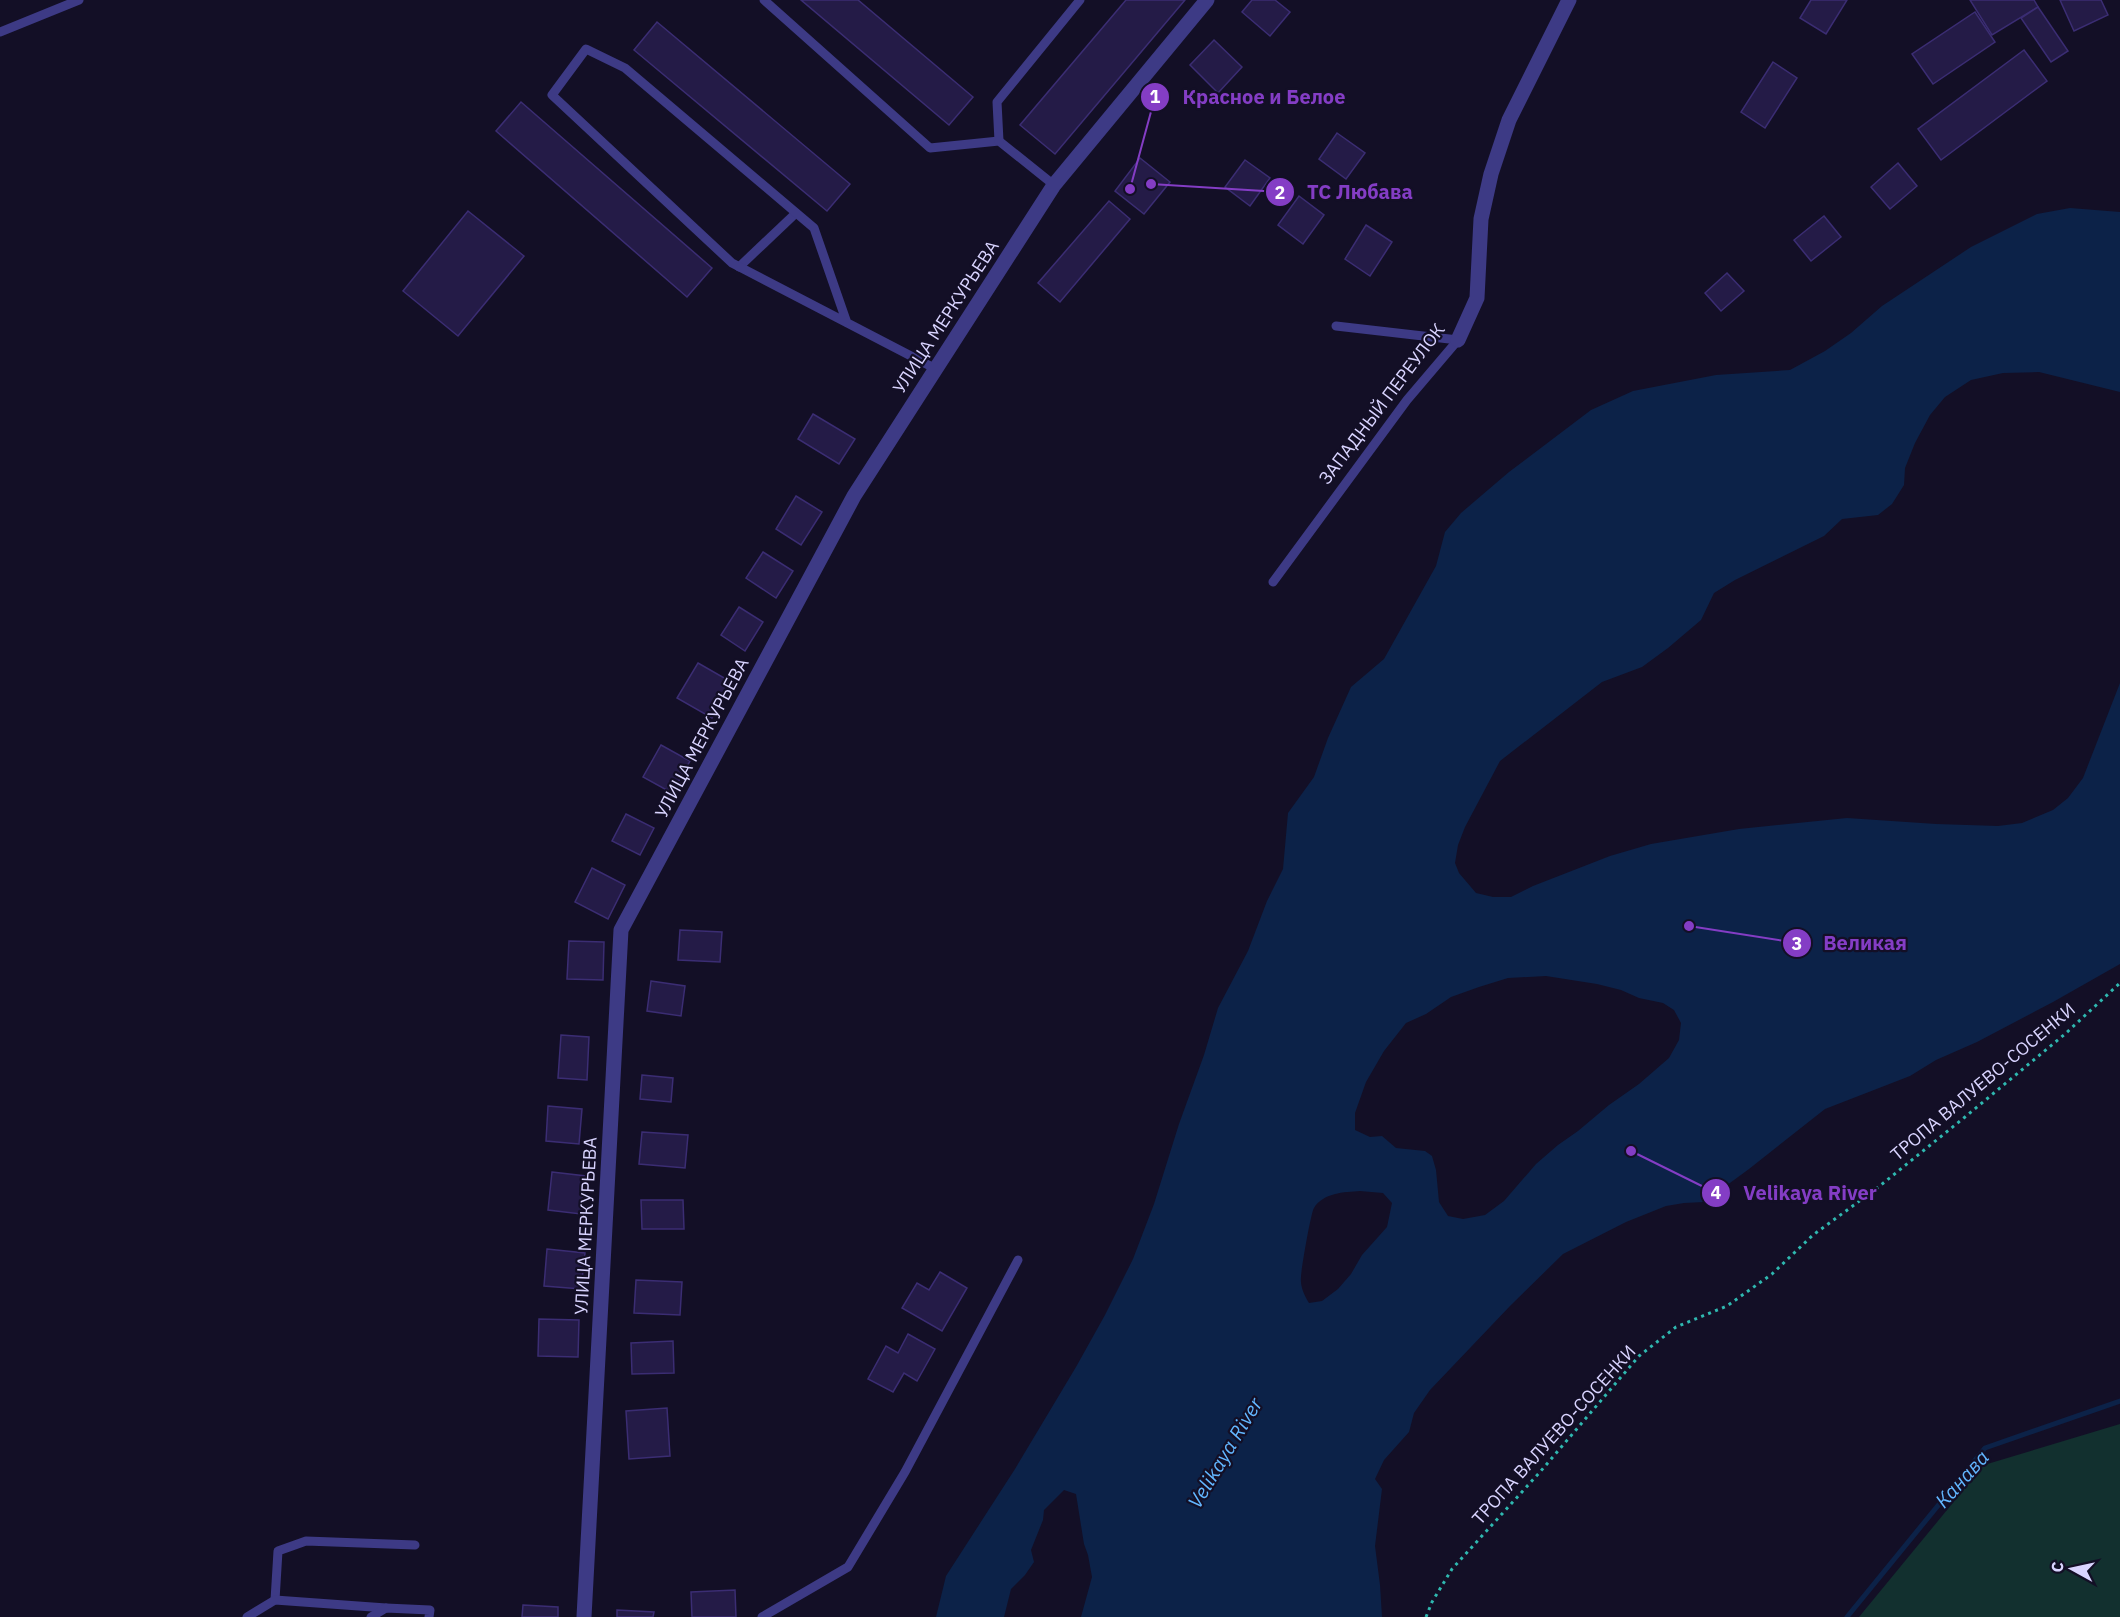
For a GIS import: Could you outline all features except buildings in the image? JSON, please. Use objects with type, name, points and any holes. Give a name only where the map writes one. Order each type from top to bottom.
[{"type":"street","name":"УЛИЦА МЕРКУРЬЕВА","points":[[584,1617],[621,930],[854,496],[1054,185],[1207,0]]},
{"type":"street","name":"ЗАПАДНЫЙ ПЕРЕУЛОК","points":[[1458,340],[1477,298],[1481,219],[1491,174],[1509,120],[1569,0]]},
{"type":"lane","points":[[0,32],[79,0]]},
{"type":"lane","points":[[764,0],[930,147],[999,141],[1054,185]]},
{"type":"lane","points":[[999,141],[997,102],[1080,0]]},
{"type":"lane","points":[[847,323],[814,228],[625,68],[586,49],[552,95],[732,263],[847,323],[936,369]]},
{"type":"lane","points":[[740,267],[796,213]]},
{"type":"lane","points":[[1336,326],[1458,340]]},
{"type":"lane","name":"ЗАПАДНЫЙ ПЕРЕУЛОК","points":[[1274,582],[1407,400],[1458,340]]},
{"type":"lane","points":[[762,1617],[848,1567],[905,1472],[1018,1260]]},
{"type":"lane","points":[[275,1600],[278,1551],[306,1541],[415,1545]]},
{"type":"lane","points":[[247,1617],[275,1600],[430,1610],[429,1617]]},
{"type":"lane","points":[[371,1617],[386,1608]]},
{"type":"path","name":"ТРОПА ВАЛУЕВО-СОСЕНКИ","points":[[1426,1617],[1432,1602],[1452,1569],[1546,1465],[1639,1356],[1676,1327],[1728,1306],[1772,1274],[1813,1235],[1876,1189],[2065,1034],[2120,983]]},
{"type":"green space","points":[[2120,1424],[2120,1617],[1859,1617],[1984,1465]]},
{"type":"water","points":[[2070,208],[2120,212],[2120,392],[2039,372],[2003,373],[1971,380],[1945,397],[1930,415],[1915,443],[1905,468],[1904,485],[1892,504],[1878,515],[1842,519],[1824,536],[1735,580],[1714,593],[1701,620],[1668,648],[1642,667],[1602,682],[1500,761],[1465,827],[1458,845],[1455,863],[1459,873],[1476,893],[1493,897],[1511,897],[1610,856],[1651,844],[1739,829],[1847,818],[1998,826],[2022,823],[2053,810],[2068,798],[2083,778],[2120,683],[2120,964],[2053,1002],[1977,1042],[1936,1060],[1910,1076],[1825,1109],[1704,1202],[1666,1206],[1626,1222],[1563,1254],[1430,1390],[1414,1413],[1409,1432],[1384,1460],[1375,1479],[1382,1489],[1375,1546],[1382,1617],[1081,1617],[1092,1577],[1076,1494],[1064,1490],[1044,1510],[1043,1520],[1031,1550],[1034,1562],[1011,1589],[1004,1617],[936,1617],[946,1576],[1015,1469],[1076,1367],[1133,1259],[1154,1204],[1218,1008],[1248,951],[1267,901],[1283,869],[1288,813],[1314,777],[1328,738],[1351,687],[1384,659],[1436,566],[1445,532],[1461,513],[1509,472],[1591,410],[1633,391],[1716,375],[1790,370],[1825,351],[1851,333],[1882,306],[1971,247],[2037,214]],"holes":[[[1546,976],[1597,984],[1621,990],[1639,998],[1663,1003],[1674,1010],[1681,1023],[1679,1040],[1669,1058],[1536,1164],[1504,1201],[1485,1215],[1463,1219],[1448,1216],[1439,1202],[1436,1170],[1432,1156],[1425,1151],[1396,1148],[1382,1136],[1370,1137],[1355,1130],[1355,1113],[1366,1082],[1384,1051],[1406,1023],[1426,1014],[1451,997],[1479,987],[1508,978]],[[1360,1191],[1383,1193],[1392,1203],[1387,1227],[1362,1255],[1351,1274],[1338,1289],[1322,1301],[1309,1303],[1301,1284],[1301,1277],[1314,1208],[1328,1196]]]},
{"type":"waterway","name":"Канава","points":[[1847,1617],[1985,1448],[2120,1401]]},
{"type":"place","name":"ТС Любава","points":[[1151,184]]},
{"type":"place","name":"Красное и Белое","points":[[1130,189]]},
{"type":"place","name":"Великая","points":[[1689,926]]},
{"type":"place","name":"Velikaya River","points":[[1631,1151]]}]
